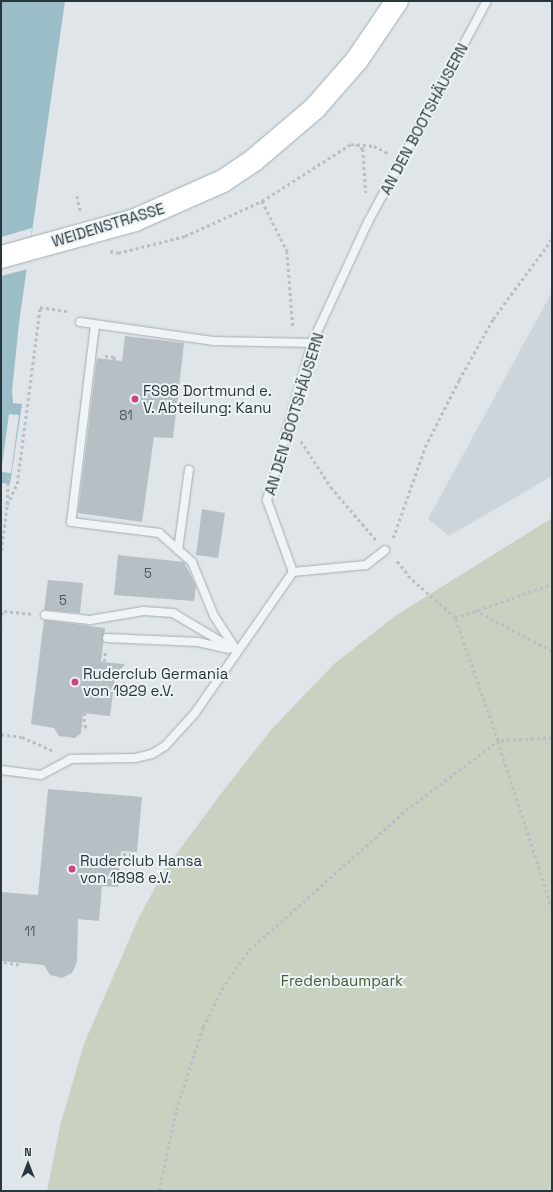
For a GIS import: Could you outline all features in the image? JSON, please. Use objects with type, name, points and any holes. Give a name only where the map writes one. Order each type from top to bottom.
[{"type":"street","name":"WEIDENSTRASSE","points":[[1,257],[86,234],[179,202],[254,160],[315,108],[357,60],[397,1]]},
{"type":"lane","name":"AN DEN BOOTSHÄUSERN","points":[[292,572],[267,500],[312,343],[368,222],[487,1]]},
{"type":"lane","points":[[80,322],[213,341],[312,343]]},
{"type":"lane","points":[[95,325],[71,522],[159,533],[192,562],[214,616],[237,650]]},
{"type":"lane","points":[[178,550],[189,470]]},
{"type":"lane","points":[[1,770],[41,774],[71,759],[135,758],[152,754],[165,746],[195,713],[292,572],[366,565],[385,550]]},
{"type":"lane","points":[[45,616],[90,620],[144,611],[173,613],[237,650]]},
{"type":"lane","points":[[107,638],[198,642],[237,650]]},
{"type":"path","points":[[354,143],[363,149],[368,222]]},
{"type":"path","points":[[106,250],[118,253],[185,236],[262,201],[354,143],[374,146],[401,160]]},
{"type":"path","points":[[262,201],[287,251],[291,322],[297,342]]},
{"type":"path","points":[[385,550],[396,533],[425,447],[459,380],[493,319],[552,239]]},
{"type":"path","points":[[7,505],[17,484],[40,307],[64,310]]},
{"type":"path","points":[[294,410],[302,445],[330,487],[410,578],[455,618],[498,741],[552,908]]},
{"type":"path","points":[[1,552],[7,505],[8,473]]},
{"type":"path","points":[[455,618],[552,584]]},
{"type":"path","points":[[1,606],[4,610],[45,616]]},
{"type":"path","points":[[1,614],[4,610]]},
{"type":"path","points":[[1,631],[4,610]]},
{"type":"path","points":[[475,610],[552,651]]},
{"type":"path","points":[[85,713],[84,726],[89,727]]},
{"type":"path","points":[[1,734],[22,737],[71,759]]},
{"type":"path","points":[[158,1191],[176,1110],[203,1027],[225,984],[249,950],[406,810],[498,741],[552,738]]},
{"type":"path","points":[[105,852],[134,855],[134,859],[126,858]]},
{"type":"path","points":[[4,962],[21,965]]},
{"type":"shaded area","points":[[552,292],[552,476],[449,536],[428,519]]},
{"type":"green space","name":"Fredenbaumpark","points":[[552,518],[552,1191],[47,1191],[61,1122],[84,1044],[139,917],[166,868],[220,795],[271,730],[334,664],[395,616]]},
{"type":"water","points":[[1,1],[65,1],[19,323],[12,391],[13,403],[22,404],[10,484],[2,483],[1,493]]},
{"type":"pier","points":[[32,228],[28,269],[1,276],[1,237]]},
{"type":"pier","points":[[9,414],[19,415],[11,473],[1,472]]},
{"type":"building","name":"FS98 Dortmund e. V. Abteilung: Kanu","points":[[125,336],[184,343],[173,438],[154,437],[142,522],[78,513],[97,358],[122,361]]},
{"type":"building","points":[[202,509],[225,513],[218,558],[196,555]]},
{"type":"building","points":[[118,555],[184,562],[196,586],[194,601],[114,595]]},
{"type":"building","points":[[48,580],[83,583],[80,613],[44,610]]},
{"type":"building","name":"Ruderclub Germania von 1929 e.V.","points":[[44,620],[105,628],[101,662],[125,664],[115,677],[110,716],[83,713],[81,733],[75,738],[59,736],[54,728],[31,724]]},
{"type":"building","points":[[48,789],[142,797],[137,852],[121,851],[118,887],[102,886],[99,921],[78,919],[77,962],[72,973],[62,978],[50,975],[44,965],[1,961],[1,892],[38,895]]},
{"type":"place","name":"FS98 Dortmund e. V. Abteilung: Kanu","points":[[135,399]]},
{"type":"place","name":"Ruderclub Germania von 1929 e.V.","points":[[75,682]]},
{"type":"place","name":"Ruderclub Hansa von 1898 e.V.","points":[[72,869]]}]
